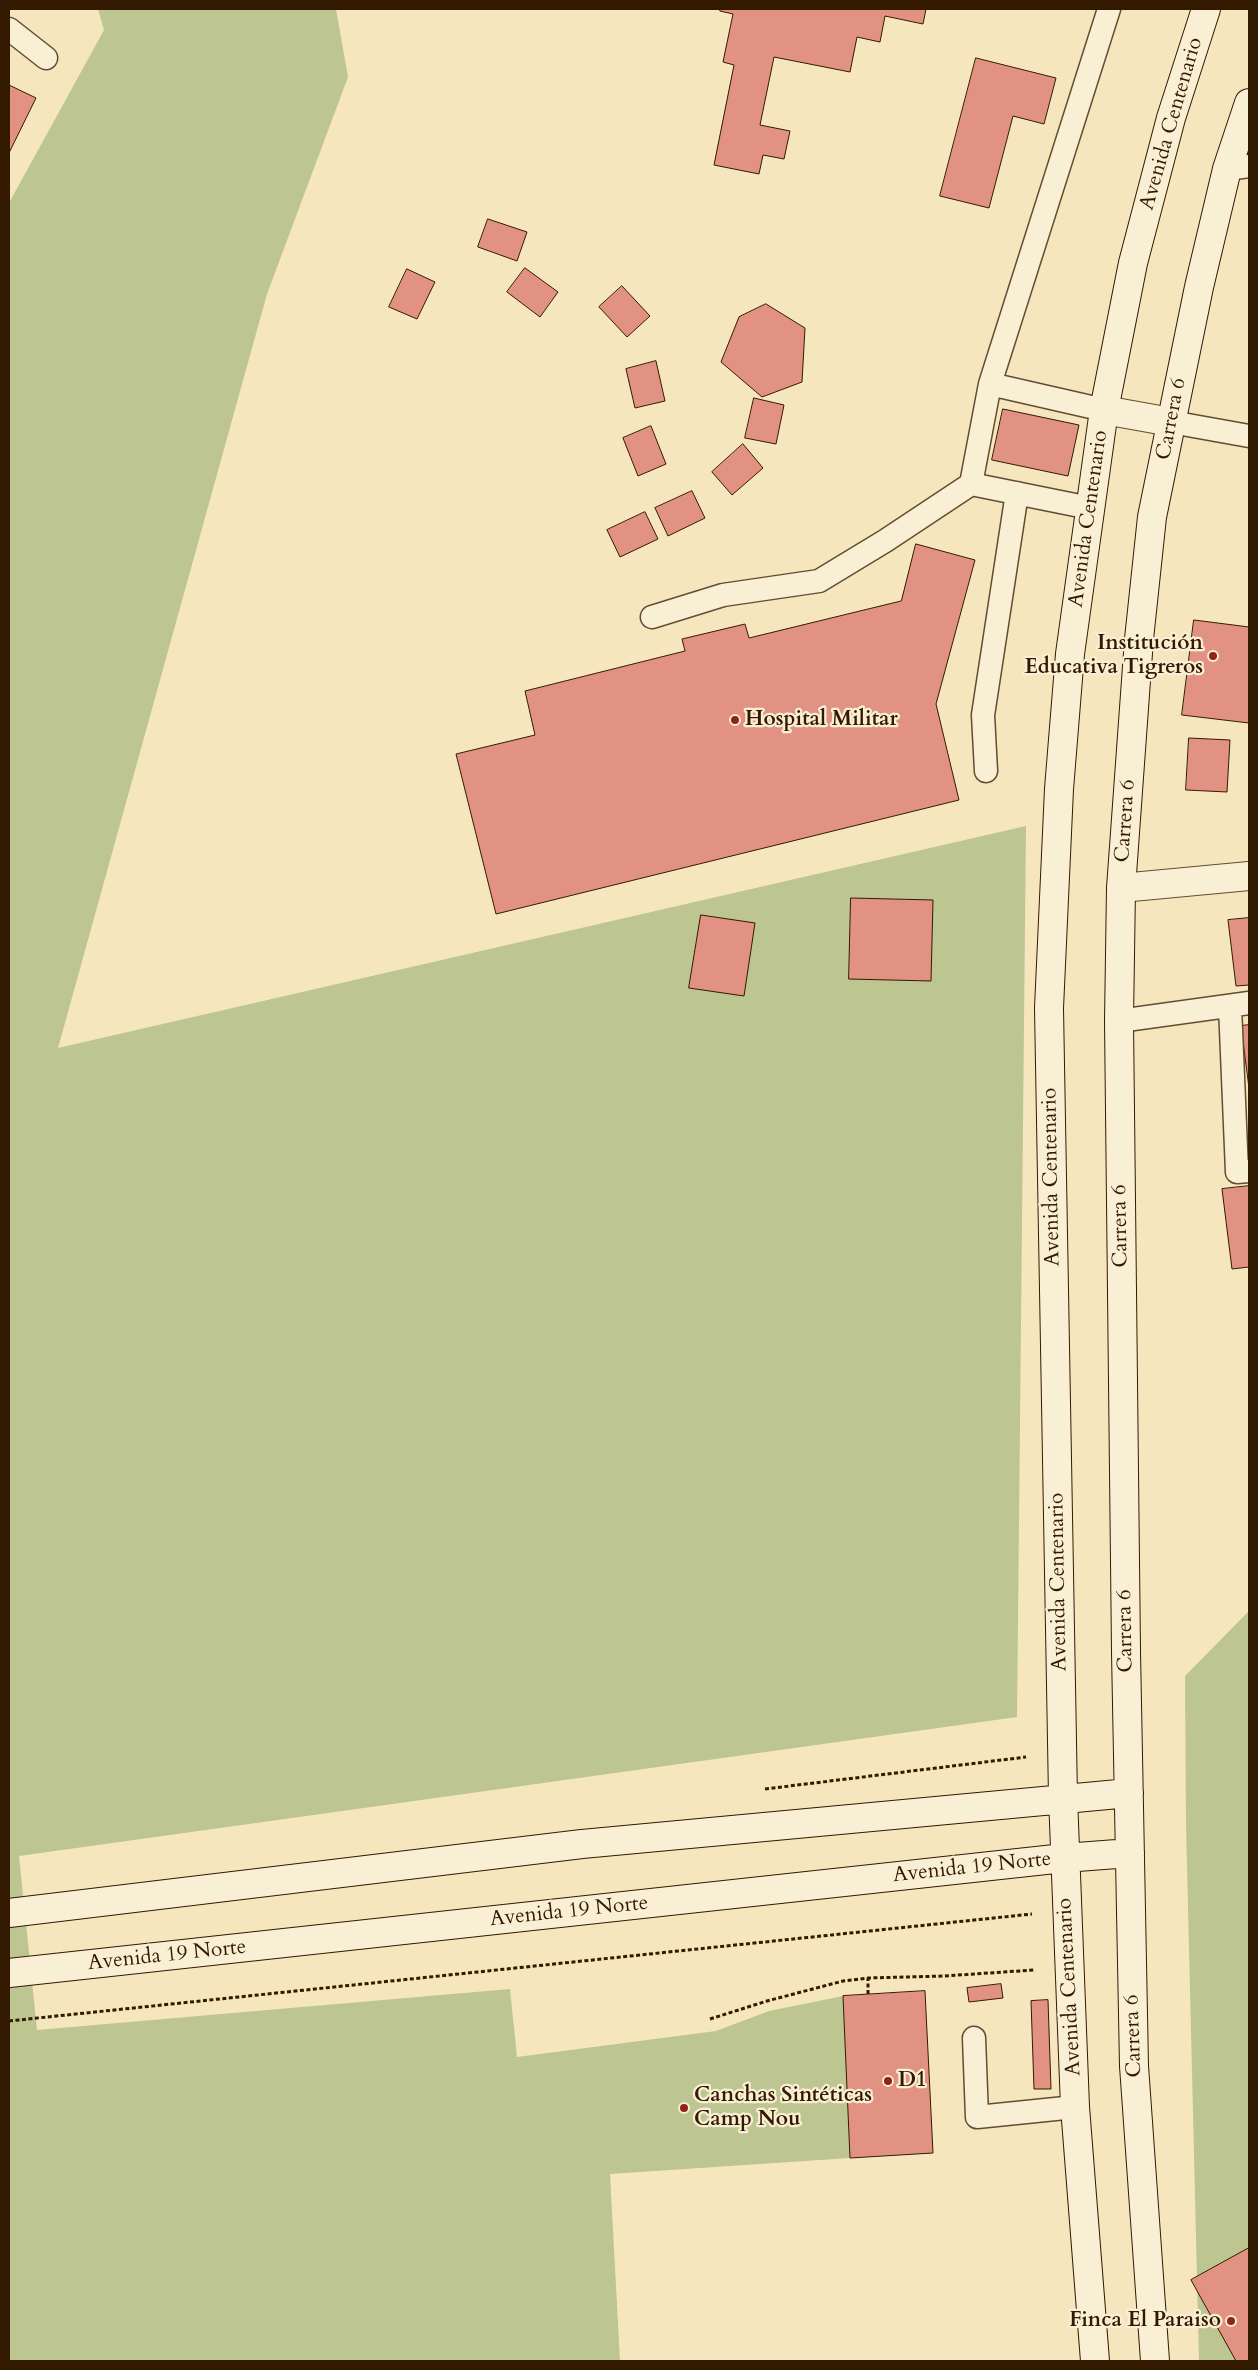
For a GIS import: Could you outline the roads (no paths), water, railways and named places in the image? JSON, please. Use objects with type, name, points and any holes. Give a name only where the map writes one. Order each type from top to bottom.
[{"type":"main road","name":"Avenida Centenario","points":[[1095,2361],[1076,2108],[1064,1858],[1049,1008],[1059,790],[1070,654],[1104,410],[1133,262],[1171,118],[1206,9]]},
{"type":"main road","name":"Carrera 6","points":[[1155,2361],[1134,2066],[1119,1021],[1121,888],[1140,630],[1152,517],[1199,287],[1238,168],[1249,103]]},
{"type":"main road","points":[[1104,410],[1171,422]]},
{"type":"main road","points":[[1121,888],[1249,876]]},
{"type":"main road","points":[[16,1912],[582,1844],[1129,1793]]},
{"type":"main road","name":"Avenida 19 Norte","points":[[19,1972],[1064,1858],[1130,1853]]},
{"type":"lane","points":[[972,484],[990,384],[1109,9]]},
{"type":"lane","points":[[9,29],[46,58]]},
{"type":"lane","points":[[990,384],[1104,410]]},
{"type":"lane","points":[[1171,422],[1249,436]]},
{"type":"lane","points":[[652,617],[723,595],[819,581],[885,541],[972,484],[1090,508]]},
{"type":"lane","points":[[986,771],[983,715],[1017,493]]},
{"type":"lane","points":[[1119,1021],[1240,1005],[1237,1172],[1249,1171]]},
{"type":"lane","points":[[974,2038],[977,2117],[1076,2108]]},
{"type":"place","name":"Institución Educativa Tigreros","points":[[1213,656]]},
{"type":"place","name":"Hospital Militar","points":[[735,720]]},
{"type":"place","name":"D1","points":[[888,2081]]},
{"type":"place","name":"Canchas Sintéticas Camp Nou","points":[[684,2108]]},
{"type":"place","name":"Finca El Paraiso","points":[[1231,2321]]}]
